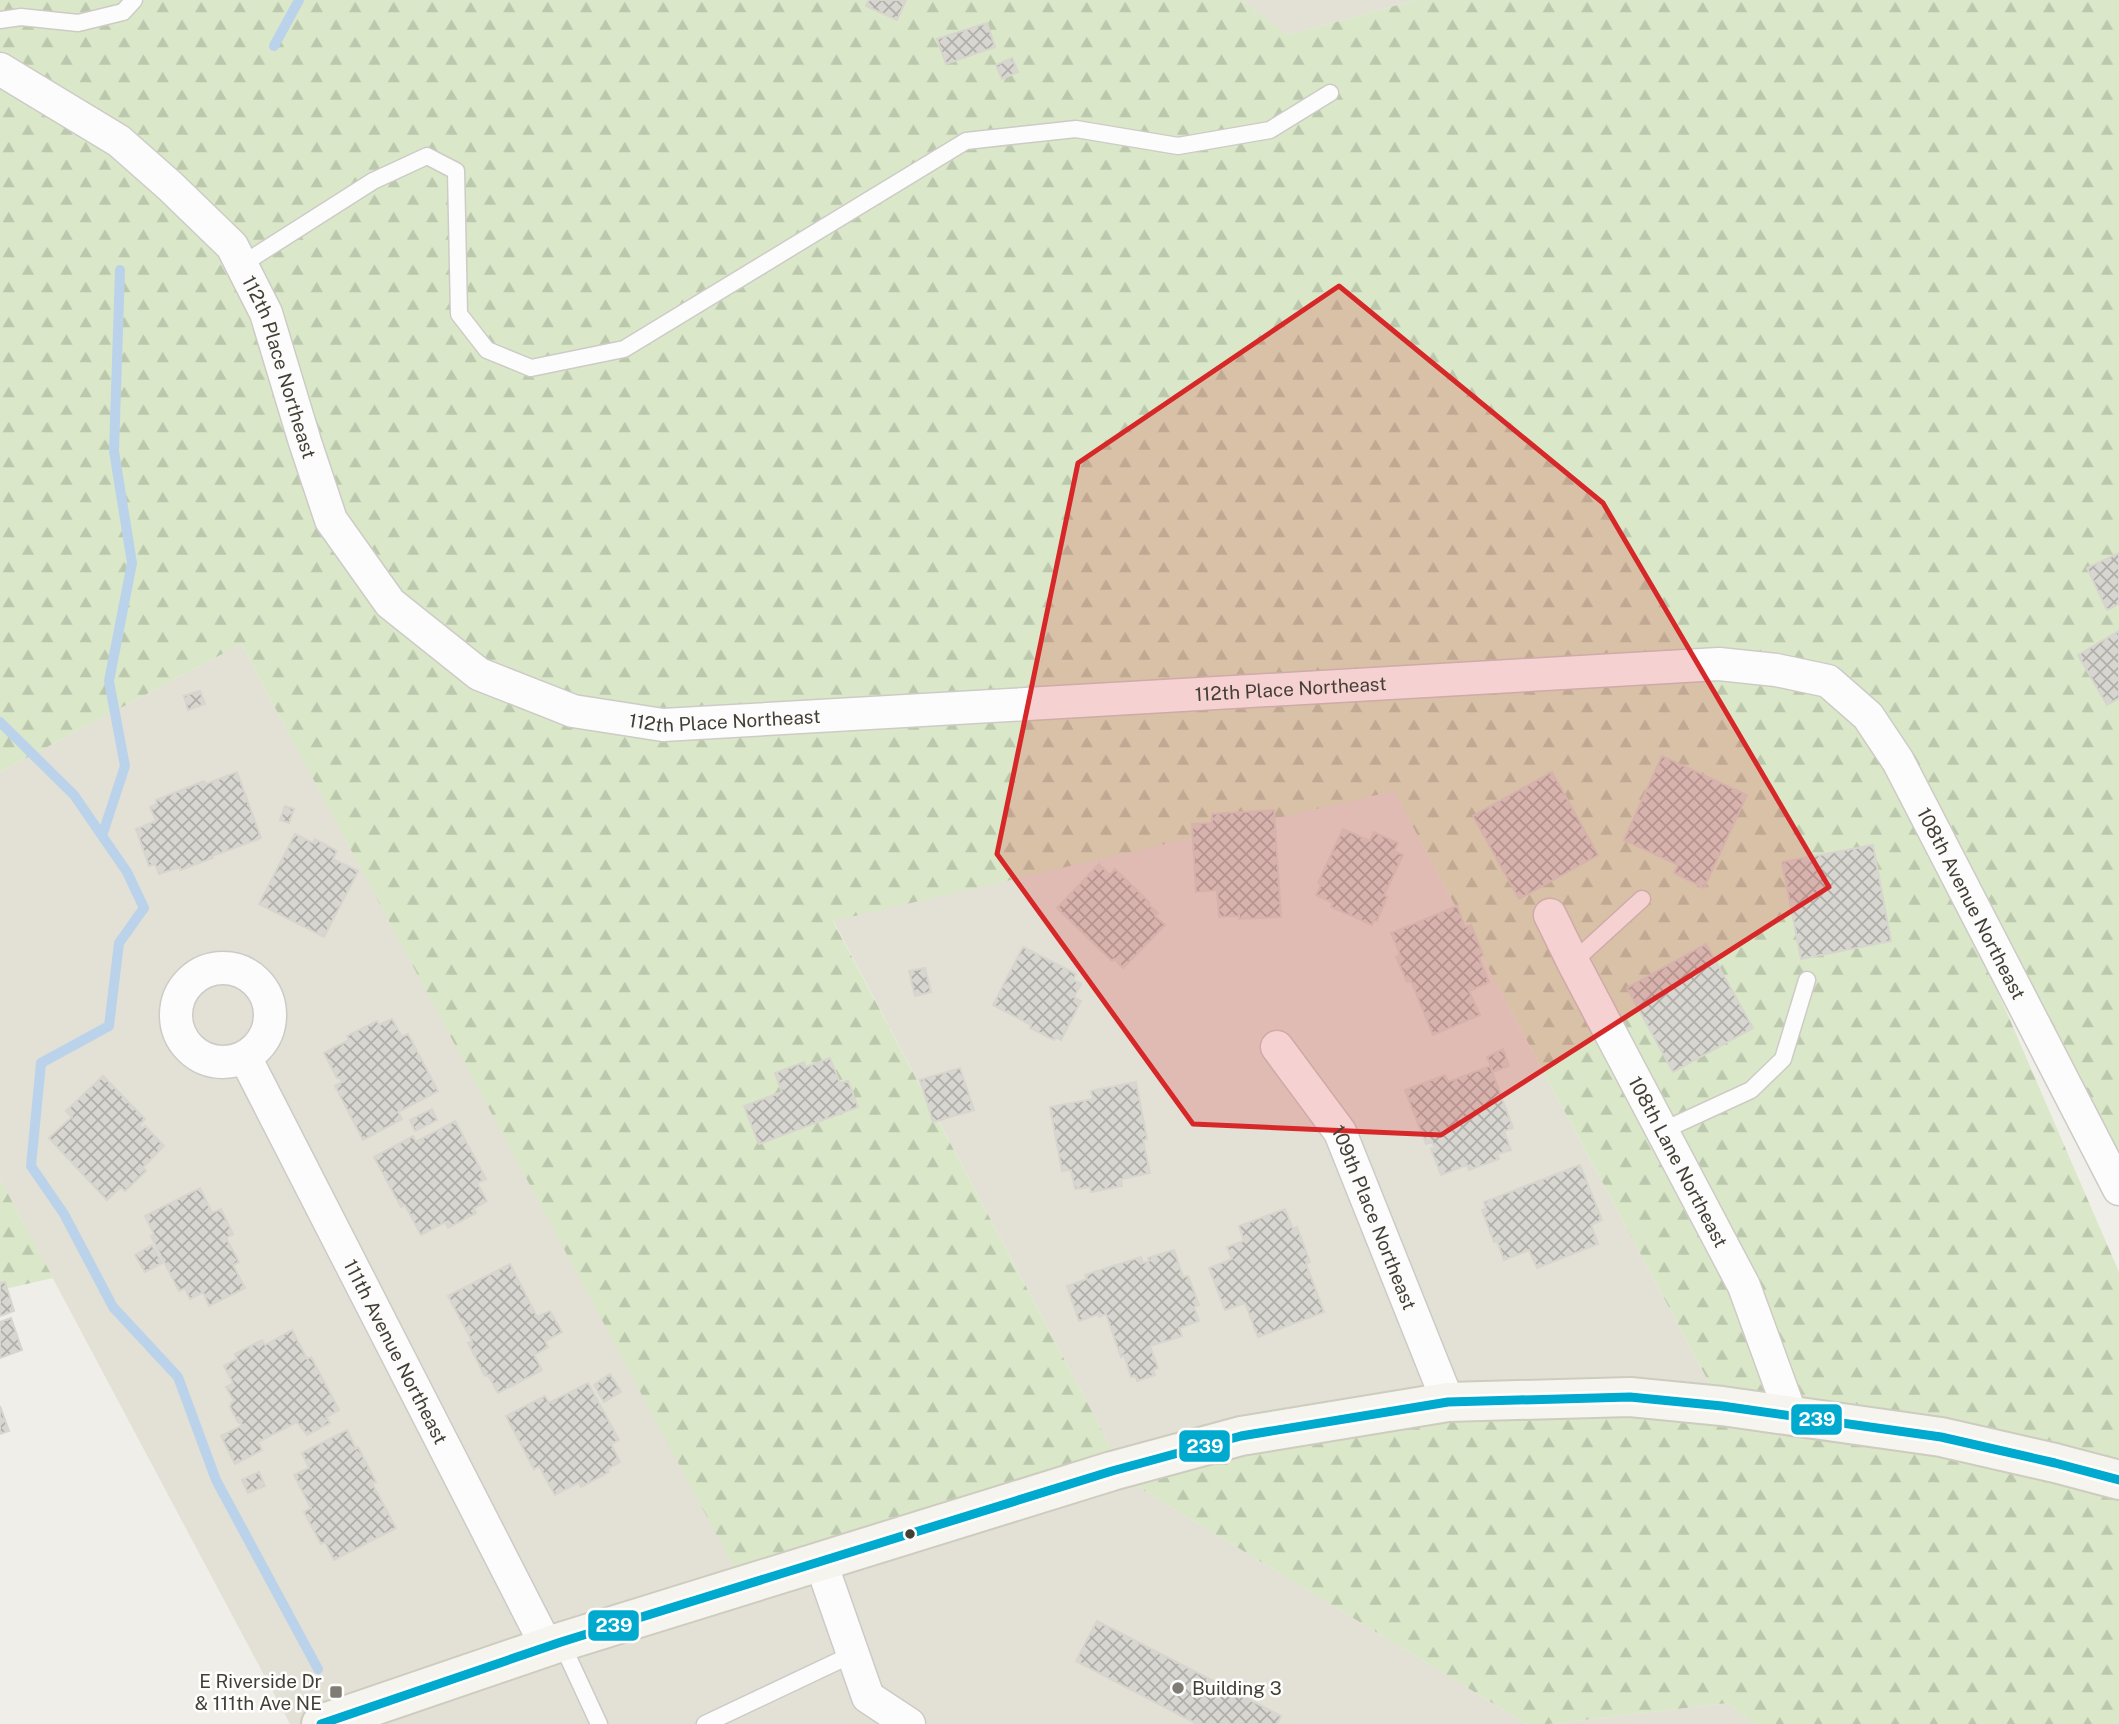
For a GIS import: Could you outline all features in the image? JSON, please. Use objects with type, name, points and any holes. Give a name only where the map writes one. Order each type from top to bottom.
[{"type":"main road","points":[[321,1724],[554,1645],[1112,1471],[1241,1436],[1448,1402],[1630,1397],[1721,1406],[1941,1437],[2119,1480]]},
{"type":"street","name":"112th Place Northeast","points":[[0,69],[119,141],[232,246],[266,313],[331,520],[390,603],[479,674],[573,711],[663,725],[1719,664],[1776,670]]},
{"type":"street","name":"108th Avenue Northeast","points":[[1776,670],[1828,681],[1868,716],[1898,761],[2119,1189]]},
{"type":"street","name":"108th Lane Northeast","points":[[1550,915],[1744,1286],[1791,1415]]},
{"type":"street","name":"109th Place Northeast","points":[[1277,1047],[1340,1132],[1448,1402]]},
{"type":"street","name":"111th Avenue Northeast","points":[[245,1057],[554,1645]]},
{"type":"street","points":[[820,1560],[868,1697],[909,1724]]},
{"type":"lane","points":[[0,20],[21,17],[78,23],[123,12],[134,0]]},
{"type":"lane","points":[[241,265],[373,181],[427,156],[456,171],[459,314],[487,350],[531,368],[624,349],[966,141],[1076,130],[1178,146],[1270,130],[1330,93]]},
{"type":"lane","points":[[1573,962],[1642,899]]},
{"type":"lane","points":[[1661,1131],[1751,1090],[1783,1059],[1807,980]]},
{"type":"lane","points":[[554,1645],[599,1724]]},
{"type":"lane","points":[[705,1724],[853,1654]]},
{"type":"highlighted area","points":[[1339,286],[1603,503],[1829,887],[1441,1135],[1193,1124],[997,854],[1078,463]]},
{"type":"shaded area","points":[[1242,0],[1416,0],[1288,35]]},
{"type":"shaded area","points":[[241,644],[744,1584],[1112,1471],[1527,1724],[290,1724],[0,1179],[0,772]]},
{"type":"shaded area","points":[[1394,791],[1723,1409],[1118,1461],[833,920]]},
{"type":"shaded area","points":[[1728,1703],[1753,1724],[1549,1724]]},
{"type":"green space","points":[[0,0],[1242,0],[1288,35],[1416,0],[2119,0],[2119,1189],[1904,775],[2119,1272],[2119,1724],[1753,1724],[1728,1703],[1549,1724],[1527,1724],[1112,1471],[1448,1402],[1721,1405],[1394,791],[833,921],[1118,1461],[745,1588],[241,644],[0,772]]},
{"type":"green space","points":[[0,1179],[53,1278],[0,1290]]},
{"type":"building","points":[[869,0],[906,0],[897,20],[866,6]]},
{"type":"building","points":[[987,23],[995,47],[946,64],[937,39]]},
{"type":"building","points":[[1012,58],[1018,72],[1002,79],[996,65]]},
{"type":"building","points":[[2119,553],[2119,604],[2107,610],[2087,568]]},
{"type":"building","points":[[2119,631],[2119,698],[2107,705],[2078,655]]},
{"type":"building","points":[[200,691],[205,704],[188,710],[184,696]]},
{"type":"building","points":[[1662,756],[1747,795],[1704,888],[1674,873],[1678,865],[1624,840]]},
{"type":"building","points":[[237,772],[261,838],[180,870],[180,867],[159,874],[155,864],[149,866],[136,829],[156,821],[150,807],[157,804],[156,800],[204,781],[206,784]]},
{"type":"building","points":[[1552,772],[1598,855],[1519,899],[1473,816]]},
{"type":"building","points":[[285,806],[294,809],[289,823],[280,820]]},
{"type":"building","points":[[1274,810],[1281,917],[1219,917],[1217,890],[1196,892],[1192,824],[1212,823],[1212,814]]},
{"type":"building","points":[[1343,829],[1370,841],[1374,832],[1398,843],[1394,851],[1403,855],[1384,895],[1387,897],[1377,921],[1374,920],[1372,925],[1331,907],[1333,903],[1316,895],[1321,885],[1318,883]]},
{"type":"building","points":[[295,834],[313,843],[315,839],[337,851],[333,859],[358,871],[324,937],[259,904]]},
{"type":"building","points":[[1873,845],[1891,941],[1801,959],[1782,862]]},
{"type":"building","points":[[1099,864],[1110,875],[1115,869],[1150,903],[1158,913],[1155,916],[1165,925],[1123,968],[1114,959],[1112,961],[1057,908]]},
{"type":"building","points":[[1457,906],[1465,927],[1471,925],[1483,955],[1479,958],[1489,982],[1469,991],[1480,1015],[1433,1035],[1411,981],[1407,982],[1396,957],[1400,954],[1391,933]]},
{"type":"building","points":[[1706,944],[1753,1028],[1673,1072],[1627,988]]},
{"type":"building","points":[[1023,947],[1076,974],[1073,980],[1081,984],[1074,997],[1081,1001],[1061,1040],[1056,1037],[1054,1040],[1030,1028],[1031,1025],[993,1005]]},
{"type":"building","points":[[925,968],[931,992],[915,996],[909,971]]},
{"type":"building","points":[[392,1019],[402,1037],[408,1034],[438,1091],[398,1112],[402,1119],[363,1140],[335,1086],[342,1082],[337,1078],[324,1053],[349,1040],[347,1036],[377,1021],[379,1025]]},
{"type":"building","points":[[1503,1049],[1509,1066],[1493,1072],[1487,1057]]},
{"type":"building","points":[[830,1058],[840,1083],[848,1081],[858,1107],[759,1144],[744,1106],[782,1092],[775,1073],[804,1062],[806,1067]]},
{"type":"building","points":[[1490,1066],[1513,1128],[1504,1131],[1511,1150],[1497,1154],[1499,1159],[1469,1170],[1467,1165],[1441,1175],[1431,1149],[1435,1148],[1432,1142],[1426,1144],[1405,1090],[1445,1075],[1448,1082]]},
{"type":"building","points":[[960,1068],[974,1110],[933,1122],[920,1080]]},
{"type":"building","points":[[103,1076],[145,1119],[139,1125],[142,1129],[145,1126],[164,1146],[143,1167],[146,1171],[125,1191],[121,1187],[107,1200],[49,1138],[72,1117],[66,1111]]},
{"type":"building","points":[[1136,1082],[1147,1139],[1143,1140],[1150,1173],[1121,1179],[1122,1186],[1091,1192],[1090,1187],[1075,1189],[1071,1170],[1062,1171],[1050,1107],[1093,1099],[1091,1091]]},
{"type":"building","points":[[432,1109],[437,1120],[415,1131],[410,1120]]},
{"type":"building","points":[[455,1121],[486,1179],[477,1183],[487,1201],[474,1208],[476,1213],[448,1228],[445,1222],[421,1235],[405,1205],[401,1207],[374,1157],[413,1136],[416,1142]]},
{"type":"building","points":[[1580,1165],[1602,1220],[1591,1225],[1598,1244],[1537,1268],[1529,1250],[1504,1260],[1482,1210],[1486,1208],[1484,1202]]},
{"type":"building","points":[[200,1188],[212,1213],[221,1209],[233,1234],[226,1238],[239,1262],[233,1265],[245,1288],[209,1306],[203,1292],[190,1299],[185,1288],[179,1291],[151,1236],[154,1234],[145,1216]]},
{"type":"building","points":[[1285,1209],[1293,1229],[1297,1227],[1310,1262],[1306,1264],[1324,1312],[1258,1337],[1245,1303],[1225,1310],[1209,1268],[1232,1259],[1227,1247],[1244,1241],[1239,1226]]},
{"type":"building","points":[[152,1245],[162,1263],[145,1272],[135,1255]]},
{"type":"building","points":[[1174,1250],[1183,1277],[1188,1276],[1199,1305],[1194,1307],[1199,1321],[1179,1328],[1182,1336],[1150,1346],[1158,1368],[1153,1370],[1155,1375],[1137,1381],[1136,1376],[1131,1377],[1124,1355],[1121,1357],[1106,1314],[1079,1321],[1067,1286],[1087,1279],[1085,1275],[1141,1257],[1143,1263],[1149,1261],[1148,1258]]},
{"type":"building","points":[[510,1264],[537,1317],[550,1311],[562,1332],[545,1341],[548,1347],[534,1355],[542,1370],[498,1393],[488,1375],[485,1376],[468,1343],[472,1341],[448,1296]]},
{"type":"building","points":[[5,1282],[14,1311],[0,1316],[0,1283]]},
{"type":"building","points":[[11,1318],[22,1350],[0,1358],[0,1322]]},
{"type":"building","points":[[292,1330],[307,1359],[311,1357],[339,1410],[326,1417],[330,1423],[307,1435],[297,1422],[258,1442],[262,1450],[235,1464],[221,1436],[243,1425],[238,1422],[230,1407],[234,1401],[226,1387],[233,1383],[224,1366],[237,1359],[235,1354],[262,1340],[265,1345]]},
{"type":"building","points":[[610,1374],[621,1392],[604,1402],[594,1385]]},
{"type":"building","points":[[588,1383],[619,1440],[611,1444],[620,1462],[607,1469],[609,1472],[581,1487],[579,1482],[555,1495],[539,1466],[534,1469],[506,1416],[545,1396],[549,1403]]},
{"type":"building","points":[[0,1406],[9,1431],[0,1434]]},
{"type":"building","points":[[347,1430],[376,1482],[372,1483],[396,1528],[334,1560],[325,1542],[321,1544],[304,1512],[311,1508],[294,1475],[309,1468],[302,1453]]},
{"type":"building","points":[[259,1472],[265,1486],[248,1493],[242,1480]]},
{"type":"building","name":"Building 3","points":[[1097,1621],[1281,1716],[1277,1724],[1197,1724],[1076,1661]]},
{"type":"waterway","points":[[274,46],[299,0]]},
{"type":"waterway","points":[[102,836],[125,766],[109,681],[132,563],[114,451],[120,270]]},
{"type":"waterway","points":[[0,722],[74,795],[127,872],[144,908],[119,943],[109,1026],[41,1063],[31,1166],[64,1214],[113,1307],[178,1377],[216,1480],[318,1669]]},
{"type":"transit line","name":"239","points":[[321,1724],[561,1642],[1112,1471],[1241,1436],[1448,1402],[1630,1397],[1722,1406],[1941,1437],[2119,1480]]},
{"type":"place","name":"Building 3","points":[[1178,1688]]},
{"type":"place","name":"E Riverside Dr & 111th Ave NE","points":[[336,1692]]}]
